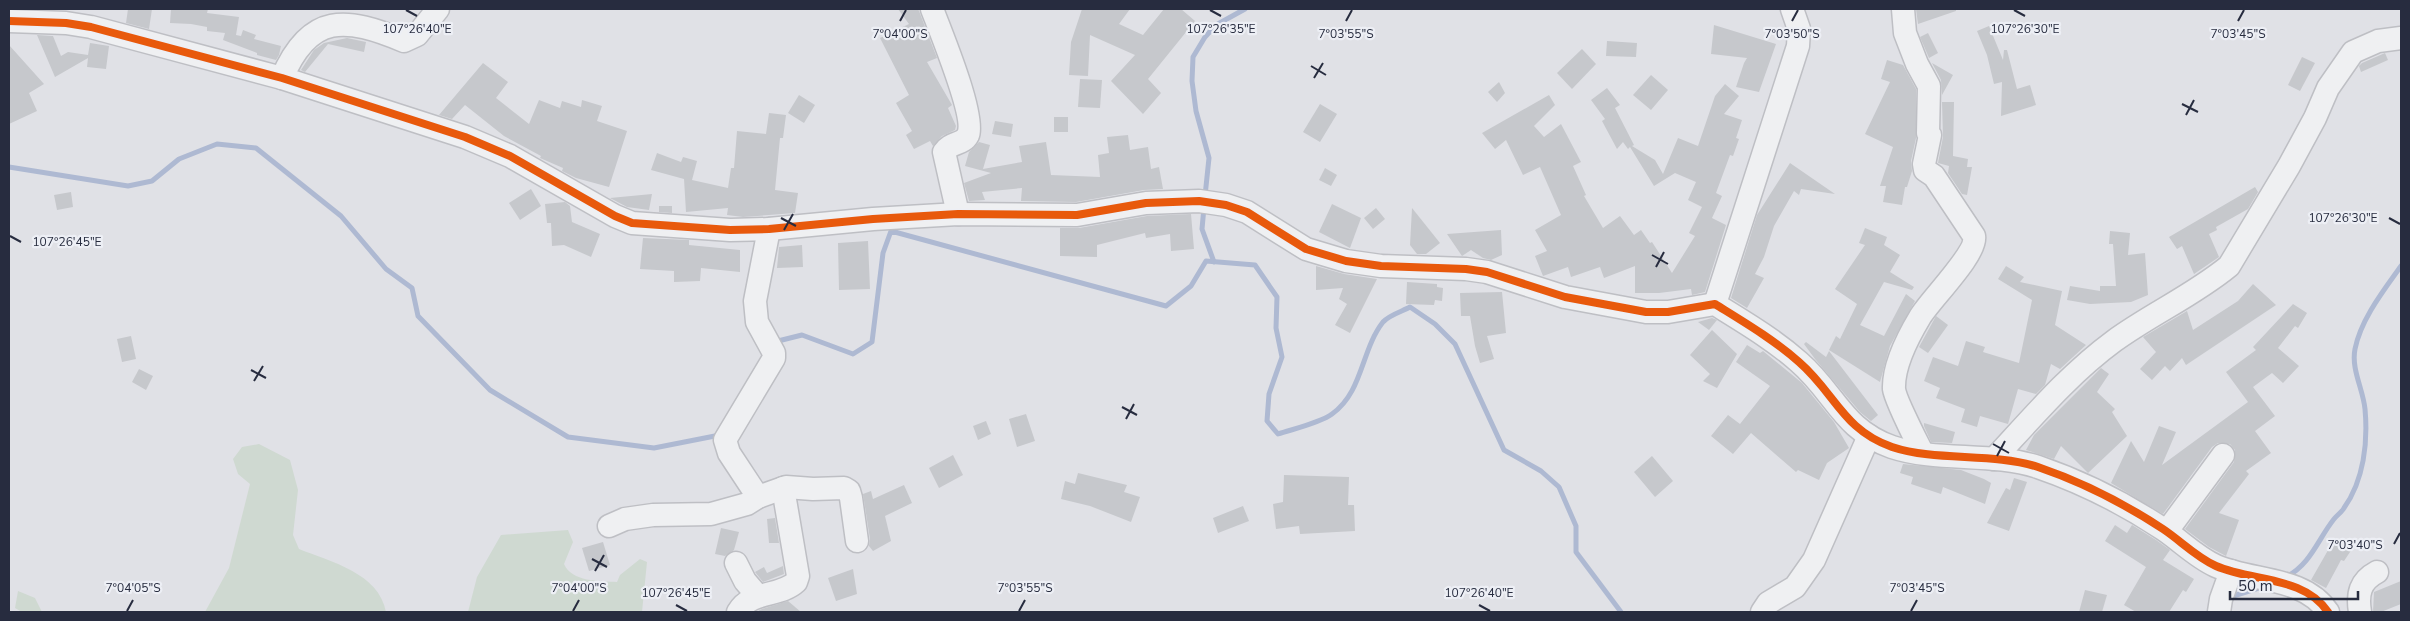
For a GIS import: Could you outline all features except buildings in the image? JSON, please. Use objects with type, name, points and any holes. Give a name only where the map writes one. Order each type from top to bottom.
[{"type":"street","points":[[282,78],[291,57],[317,30],[340,24],[372,28],[404,41],[417,35],[438,9]]},
{"type":"street","points":[[932,9],[956,73],[970,122],[967,137],[963,142],[949,146],[944,152],[958,214]]},
{"type":"street","points":[[1715,304],[1798,46],[1799,29],[1792,9]]},
{"type":"street","points":[[1904,9],[1905,33],[1917,64],[1929,86],[1928,133],[1930,135],[1924,164],[1925,170],[1934,176],[1974,236],[1975,241],[1966,258],[1920,317],[1908,340],[1896,372],[1895,393],[1922,452]]},
{"type":"street","points":[[9,22],[66,23],[91,27],[282,78],[487,146],[623,220],[632,223],[730,230],[769,229],[873,219],[958,214],[1077,214],[1146,203],[1199,201],[1226,205],[1247,212],[1306,249],[1346,261],[1381,266],[1466,268],[1487,272],[1565,297],[1646,312],[1668,312],[1715,304],[1766,335],[1800,363],[1852,425],[1869,436],[1892,447],[1994,459],[2039,468],[2114,499],[2166,531],[2206,560],[2231,571],[2298,587],[2314,596],[2328,612]]},
{"type":"street","points":[[1994,459],[2080,370],[2113,342],[2163,308],[2216,277],[2229,266],[2289,166],[2315,118],[2328,88],[2353,52],[2378,41],[2401,38]]},
{"type":"street","points":[[758,497],[729,453],[725,440],[774,358],[774,353],[757,322],[755,301],[769,229]]},
{"type":"street","points":[[1762,612],[1768,603],[1795,586],[1814,560],[1869,436]]},
{"type":"street","points":[[2166,531],[2223,455]]},
{"type":"street","points":[[738,612],[744,605],[758,596],[795,584],[798,578],[783,488]]},
{"type":"street","points":[[609,526],[625,519],[653,515],[711,514],[747,504],[758,497],[783,488],[846,489],[851,498],[857,541]]},
{"type":"street","points":[[736,563],[745,580],[758,596]]},
{"type":"street","points":[[2220,612],[2221,599],[2231,571]]},
{"type":"street","points":[[2360,612],[2358,600],[2361,587],[2368,577],[2377,572]]},
{"type":"shaded area","points":[[259,444],[290,460],[298,490],[293,535],[299,549],[339,564],[364,578],[382,599],[386,612],[205,612],[229,568],[250,484],[238,474],[233,459],[242,447]]},
{"type":"shaded area","points":[[568,530],[573,542],[564,564],[568,570],[580,577],[594,581],[617,582],[620,575],[640,559],[647,562],[642,612],[468,612],[477,577],[501,535]]},
{"type":"shaded area","points":[[18,591],[35,598],[42,612],[22,612],[15,608]]},
{"type":"waterway","points":[[1205,196],[1209,158],[1196,111],[1192,81],[1193,57],[1205,37],[1216,25],[1245,9]]},
{"type":"waterway","points":[[9,167],[128,186],[152,181],[179,159],[217,144],[256,148],[341,216],[386,269],[412,288],[418,316],[490,390],[568,437],[654,448],[720,435]]},
{"type":"waterway","points":[[1204,207],[1202,229],[1214,262]]},
{"type":"waterway","points":[[774,342],[802,335],[853,354],[872,342],[883,253],[891,231],[1166,306],[1191,286],[1206,261],[1255,265],[1277,297],[1276,328],[1282,357],[1269,394],[1267,421],[1278,434],[1321,420],[1332,414],[1342,405],[1356,383],[1370,345],[1383,322],[1392,315],[1410,307],[1435,324],[1455,344],[1504,450],[1541,471],[1559,487],[1576,526],[1576,552],[1621,612]]},
{"type":"waterway","points":[[2286,577],[2295,572],[2308,558],[2328,527],[2351,497],[2356,485],[2363,460],[2366,422],[2364,402],[2356,372],[2355,349],[2362,327],[2368,316],[2401,266]]},
{"type":"waterway","points":[[2230,597],[2262,587]]},
{"type":"cycle path","points":[[9,21],[66,23],[91,27],[282,78],[465,137],[510,156],[615,216],[632,223],[730,230],[769,229],[873,219],[958,214],[1077,215],[1146,203],[1199,201],[1226,205],[1247,212],[1306,249],[1346,261],[1381,266],[1466,269],[1487,272],[1565,297],[1646,312],[1668,312],[1715,304],[1769,338],[1799,362],[1851,421],[1875,440],[1909,452],[2020,462],[2054,473],[2103,494],[2134,511],[2163,529],[2195,554],[2216,566],[2292,586],[2318,600],[2328,612]]}]
